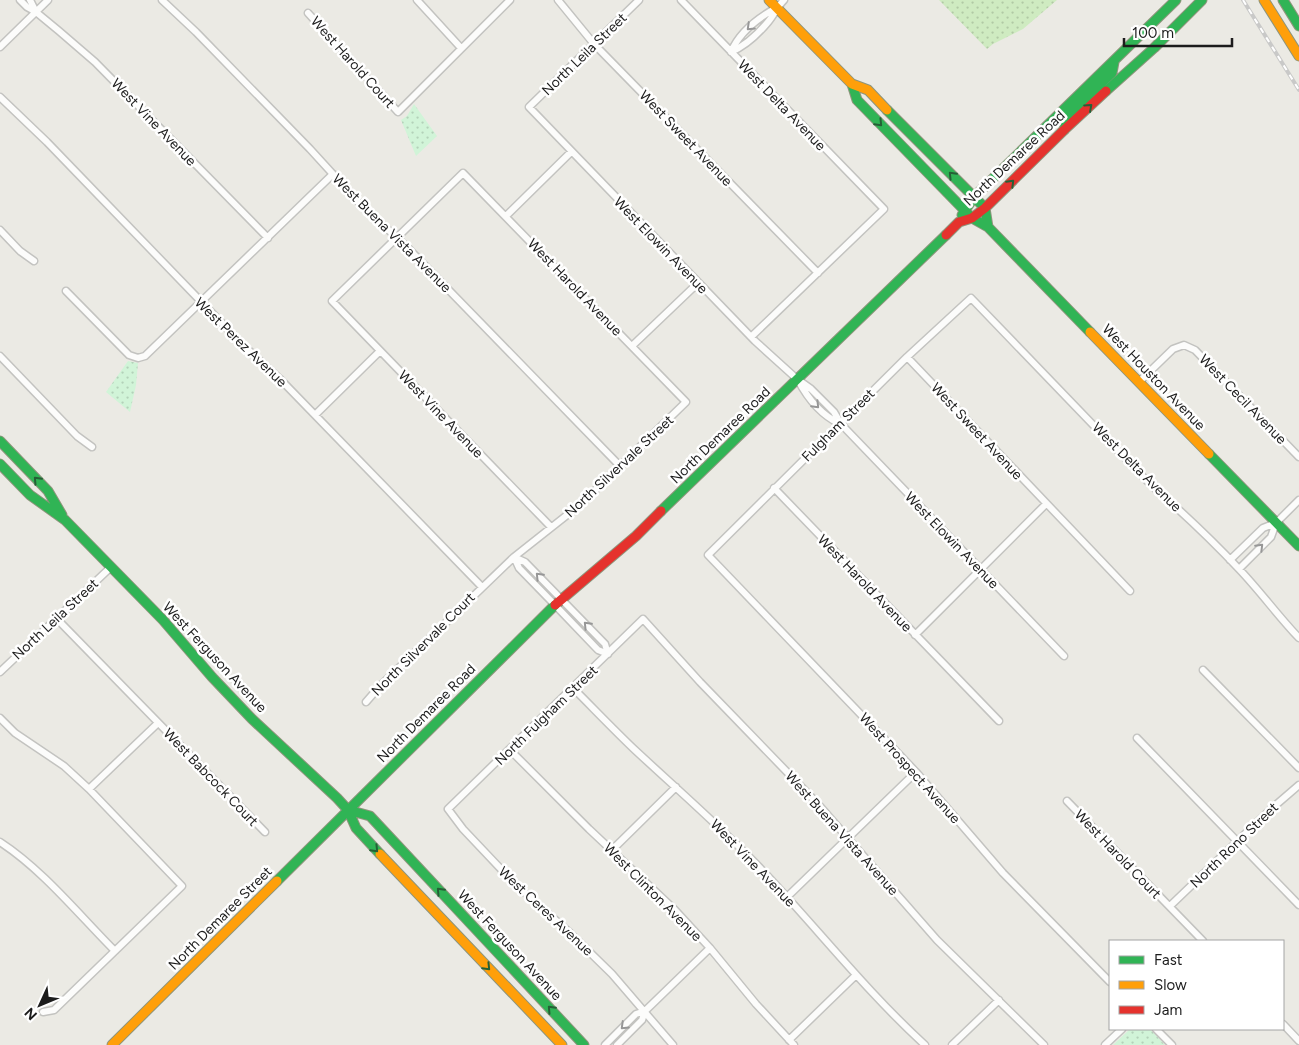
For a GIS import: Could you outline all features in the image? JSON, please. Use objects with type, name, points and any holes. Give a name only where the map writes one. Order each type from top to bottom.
[{"type":"main road","name":"West Houston Avenue","points":[[769,0],[852,84],[868,90],[985,208]]},
{"type":"main road","points":[[959,222],[964,210],[974,197],[1176,0]]},
{"type":"main road","name":"North Demaree Road","points":[[348,810],[558,602],[636,536],[959,222],[972,218],[985,208],[1064,130],[1154,48],[1202,0]]},
{"type":"main road","points":[[1264,0],[1299,56]]},
{"type":"main road","points":[[1283,0],[1299,26]]},
{"type":"main road","points":[[1064,130],[1069,114],[1112,73],[1114,62]]},
{"type":"main road","name":"West Houston Avenue","points":[[852,84],[857,100],[972,218],[988,227],[1299,546]]},
{"type":"main road","points":[[985,208],[988,227]]},
{"type":"main road","name":"West Ferguson Avenue","points":[[0,441],[48,492],[65,520]]},
{"type":"main road","name":"West Ferguson Avenue","points":[[0,464],[30,495],[65,520],[163,620],[226,693],[348,810],[356,828],[562,1045]]},
{"type":"main road","name":"West Ferguson Avenue","points":[[348,810],[370,816],[584,1045]]},
{"type":"main road","name":"North Demaree Street","points":[[112,1045],[348,810]]},
{"type":"street","name":"West Vine Avenue","points":[[20,0],[77,46],[111,78],[268,238]]},
{"type":"street","name":"West Vine Avenue","points":[[30,0],[36,12]]},
{"type":"street","points":[[0,47],[48,0]]},
{"type":"street","name":"West Buena Vista Avenue","points":[[162,0],[196,32],[362,206],[397,237],[620,466]]},
{"type":"street","points":[[417,0],[461,48],[510,0]]},
{"type":"street","name":"West Sweet Avenue","points":[[558,0],[594,44],[818,273]]},
{"type":"street","name":"North Leila Street","points":[[529,108],[639,0]]},
{"type":"street","name":"West Delta Avenue","points":[[681,0],[884,210],[818,273]]},
{"type":"street","points":[[731,52],[742,47],[768,22],[776,8],[784,0]]},
{"type":"street","name":"West Harold Court","points":[[308,13],[398,112],[461,48]]},
{"type":"street","name":"West Perez Avenue","points":[[0,98],[47,142],[200,301],[315,415],[482,587]]},
{"type":"street","name":"West Elowin Avenue","points":[[529,108],[751,337],[797,379],[812,388],[834,412],[841,424],[1064,656]]},
{"type":"street","points":[[506,216],[571,152]]},
{"type":"street","name":"West Harold Avenue","points":[[397,237],[463,172],[686,402]]},
{"type":"street","points":[[66,291],[129,355],[138,358],[149,353],[200,301],[333,174]]},
{"type":"street","points":[[0,230],[16,247],[34,261]]},
{"type":"street","name":"West Vine Avenue","points":[[397,237],[332,301],[551,527]]},
{"type":"street","points":[[751,337],[818,273]]},
{"type":"street","points":[[632,346],[698,283]]},
{"type":"street","name":"West Delta Avenue","points":[[972,298],[1150,484],[1181,510],[1230,560],[1299,638]]},
{"type":"street","name":"Fulgham Street","points":[[708,555],[907,358],[972,298]]},
{"type":"street","name":"West Cecil Avenue","points":[[1140,382],[1173,348],[1184,345],[1195,350],[1299,457]]},
{"type":"street","points":[[315,415],[380,351]]},
{"type":"street","points":[[0,356],[77,436],[92,446]]},
{"type":"street","name":"West Sweet Avenue","points":[[907,358],[1130,591]]},
{"type":"street","name":"North Silvervale Street","points":[[482,587],[514,556],[575,509],[686,402]]},
{"type":"street","name":"West Harold Avenue","points":[[774,488],[914,635]]},
{"type":"street","points":[[1238,569],[1271,537],[1276,523],[1299,500]]},
{"type":"street","points":[[999,721],[914,635],[1046,504]]},
{"type":"street","points":[[1230,560],[1262,528],[1276,523]]},
{"type":"street","name":"West Prospect Avenue","points":[[708,555],[916,772],[1003,873],[1109,981]]},
{"type":"street","points":[[514,556],[525,562],[558,602],[605,644],[608,654]]},
{"type":"street","name":"North Leila Street","points":[[0,672],[110,567]]},
{"type":"street","name":"North Silvervale Court","points":[[366,702],[380,686],[482,587]]},
{"type":"street","name":"West Babcock Court","points":[[56,618],[265,832]]},
{"type":"street","name":"West Buena Vista Avenue","points":[[643,619],[700,682],[817,803],[937,940],[1044,1045]]},
{"type":"street","name":"North Fulgham Street","points":[[448,809],[643,619]]},
{"type":"street","points":[[1203,670],[1299,768]]},
{"type":"street","name":"West Vine Avenue","points":[[573,688],[633,748],[715,822],[787,897],[855,976],[900,1023],[925,1045]]},
{"type":"street","points":[[0,718],[15,733],[64,766],[90,789],[182,886],[54,1010],[42,1012]]},
{"type":"street","points":[[90,789],[158,723]]},
{"type":"street","points":[[1137,738],[1299,905]]},
{"type":"street","name":"West Clinton Avenue","points":[[510,750],[675,910],[792,1043]]},
{"type":"street","points":[[787,897],[916,772]]},
{"type":"street","name":"North Rono Street","points":[[1170,906],[1277,803],[1299,785]]},
{"type":"street","points":[[612,850],[676,787]]},
{"type":"street","name":"West Harold Court","points":[[1066,801],[1170,906]]},
{"type":"street","name":"West Ceres Avenue","points":[[448,809],[463,829],[515,884],[568,931],[612,974],[673,1045]]},
{"type":"street","points":[[0,842],[15,852],[42,877],[115,951]]},
{"type":"street","points":[[1170,906],[1202,940]]},
{"type":"street","points":[[605,1045],[636,1014],[645,1011],[710,948]]},
{"type":"street","points":[[792,1043],[855,976]]},
{"type":"street","points":[[952,1045],[999,1000]]},
{"type":"street","points":[[617,1045],[642,1020],[645,1011]]},
{"type":"street","points":[[1284,1025],[1299,1041]]},
{"type":"street","points":[[1105,1045],[1121,1030]]},
{"type":"street","points":[[1157,1030],[1172,1045]]},
{"type":"green space","points":[[939,0],[1057,0],[1023,29],[987,49]]},
{"type":"green space","points":[[414,104],[437,136],[416,156],[401,120],[407,116]]},
{"type":"green space","points":[[128,361],[138,363],[136,385],[130,412],[106,392]]},
{"type":"green space","points":[[1129,1030],[1151,1030],[1165,1045],[1113,1045]]},
{"type":"railway","points":[[1243,0],[1299,90]]},
{"type":"traffic: fast","points":[[962,215],[974,197],[1176,0]]},
{"type":"traffic: fast","points":[[1106,91],[1154,48],[1202,0]]},
{"type":"traffic: fast","points":[[1283,0],[1299,26]]},
{"type":"traffic: fast","points":[[1064,130],[1069,114],[1112,73],[1114,62]]},
{"type":"traffic: fast","points":[[852,84],[857,100],[972,218],[988,227],[1090,332]]},
{"type":"traffic: fast","points":[[887,110],[985,208],[988,227]]},
{"type":"traffic: fast","points":[[661,511],[946,235]]},
{"type":"traffic: fast","points":[[0,441],[48,491],[62,515]]},
{"type":"traffic: fast","points":[[1209,454],[1299,546]]},
{"type":"traffic: fast","points":[[0,464],[30,495],[65,520],[163,620],[212,677],[252,719],[337,798],[348,810],[356,828],[380,854]]},
{"type":"traffic: fast","points":[[277,881],[555,605]]},
{"type":"traffic: fast","points":[[348,810],[370,816],[584,1045]]},
{"type":"traffic: slow","points":[[769,0],[852,84],[868,90],[887,110]]},
{"type":"traffic: slow","points":[[1264,0],[1299,56]]},
{"type":"traffic: slow","points":[[1090,332],[1209,454]]},
{"type":"traffic: slow","points":[[380,854],[562,1045]]},
{"type":"traffic: slow","points":[[112,1045],[277,881]]},
{"type":"traffic: jam","points":[[946,235],[959,222],[972,218],[985,208],[1106,91]]},
{"type":"traffic: jam","points":[[555,605],[636,536],[661,511]]}]
